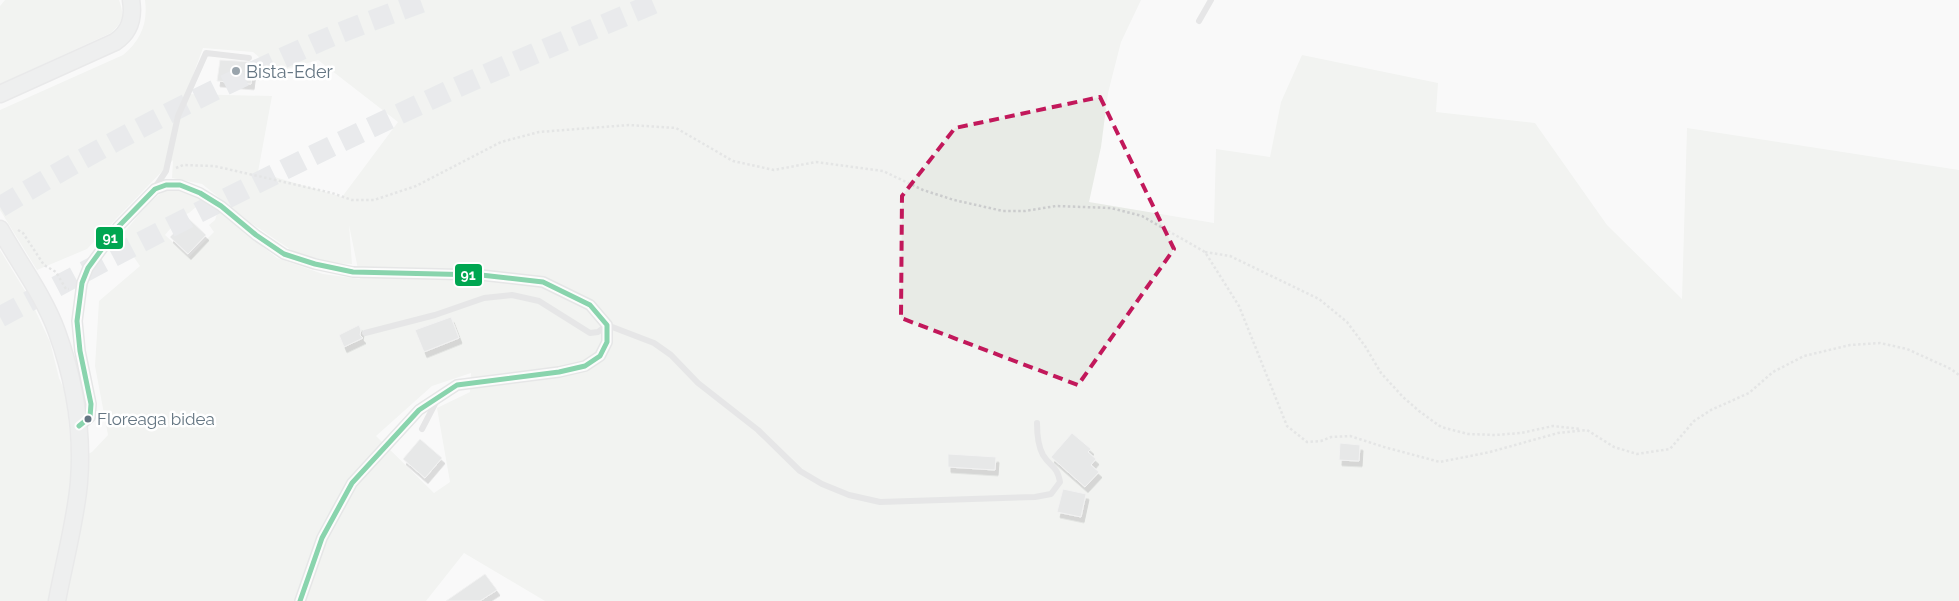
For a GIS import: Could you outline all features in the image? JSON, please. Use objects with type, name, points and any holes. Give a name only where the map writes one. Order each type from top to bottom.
[{"type":"street","points":[[0,94],[115,42],[124,36],[131,22],[131,0]]},
{"type":"street","points":[[79,426],[90,417],[91,404],[80,351],[77,321],[82,283],[88,268],[118,227],[155,189],[166,185],[180,186],[200,194],[221,206],[256,235],[284,254],[315,264],[353,272],[482,275],[543,282],[590,305],[607,325],[607,342],[600,356],[585,366],[559,372],[457,385],[419,410],[352,483],[322,538],[300,601]]},
{"type":"street","points":[[7,229],[56,331],[71,377],[79,426],[79,482],[57,601]]},
{"type":"lane","points":[[1199,21],[1211,0]]},
{"type":"lane","points":[[155,189],[166,171],[178,116],[206,53],[249,58]]},
{"type":"lane","points":[[365,333],[435,316],[484,298],[512,295],[539,302],[590,333],[598,332],[607,325],[654,343],[671,355],[698,383],[758,430],[800,471],[822,484],[849,495],[880,502],[1035,497],[1051,494],[1060,482],[1058,471],[1043,455],[1038,440],[1037,423]]},
{"type":"lane","points":[[422,430],[436,405],[438,396]]},
{"type":"path","points":[[166,171],[183,166],[214,166],[352,200],[374,200],[416,186],[502,142],[539,132],[629,125],[676,128],[733,161],[774,170],[816,162],[883,171],[930,193],[1003,211],[1025,211],[1056,206],[1111,208],[1142,216],[1205,252],[1230,256],[1319,299],[1347,322],[1365,346],[1381,373],[1403,397],[1441,427],[1468,434],[1495,435],[1521,433],[1553,426],[1587,430],[1614,447],[1637,454],[1670,449],[1694,421],[1711,410],[1749,393],[1772,372],[1804,356],[1850,345],[1880,343],[1907,349],[1952,369],[1959,375]]},
{"type":"path","points":[[7,229],[23,233],[44,265],[56,272],[66,289],[72,289],[82,283]]},
{"type":"path","points":[[1205,252],[1239,306],[1287,426],[1307,442],[1321,441],[1331,437],[1350,436],[1440,462],[1490,452],[1558,433],[1587,430]]},
{"type":"highlighted area","points":[[1100,97],[1174,249],[1078,385],[901,318],[902,196],[955,128]]},
{"type":"shaded area","points":[[5,0],[119,0],[122,18],[111,33],[0,84],[0,6]]},
{"type":"shaded area","points":[[145,0],[1141,0],[1121,42],[1108,93],[1101,147],[1089,202],[1214,223],[1216,149],[1270,157],[1281,102],[1302,55],[1438,83],[1436,112],[1535,123],[1607,225],[1682,299],[1687,128],[1959,170],[1959,601],[545,601],[464,553],[426,601],[0,601],[0,250],[30,299],[50,342],[59,378],[66,394],[72,461],[92,452],[108,435],[95,366],[99,301],[140,266],[120,237],[150,203],[163,192],[169,190],[183,191],[203,201],[189,213],[181,216],[165,235],[189,257],[214,232],[209,225],[215,220],[218,211],[277,258],[323,274],[360,279],[349,225],[352,264],[331,263],[294,252],[251,223],[202,184],[172,178],[173,160],[87,249],[37,270],[0,210],[0,110],[123,55],[139,37],[144,24]],"holes":[[[203,48],[253,52],[276,72],[318,60],[398,122],[342,197],[258,172],[272,96],[186,94]],[[471,373],[470,392],[437,408],[450,482],[434,493],[376,436],[432,386]]]},
{"type":"building","name":"Bista-Eder","points":[[220,60],[254,62],[251,84],[217,81]]},
{"type":"building","points":[[188,218],[206,235],[188,254],[170,237]]},
{"type":"building","points":[[451,317],[459,338],[424,352],[415,330]]},
{"type":"building","points":[[359,325],[360,335],[363,338],[344,347],[339,335]]},
{"type":"building","points":[[1072,433],[1091,449],[1088,452],[1096,459],[1091,465],[1099,472],[1085,487],[1051,457]]},
{"type":"building","points":[[420,439],[442,458],[425,478],[403,459]]},
{"type":"building","points":[[1340,443],[1360,445],[1359,461],[1339,460]]},
{"type":"building","points":[[948,454],[996,457],[995,470],[948,467]]},
{"type":"building","points":[[1063,489],[1086,494],[1081,517],[1057,512]]},
{"type":"building","points":[[485,574],[497,590],[480,601],[446,601]]},
{"type":"tunnel","points":[[0,207],[113,142],[229,83],[322,40],[428,0]]},
{"type":"tunnel","points":[[0,317],[168,228],[338,143],[453,89],[662,0]]},
{"type":"transit line","name":"91","points":[[79,426],[90,417],[91,404],[80,351],[77,321],[82,283],[88,268],[118,227],[155,189],[166,185],[180,185],[200,193],[221,206],[256,235],[284,254],[315,264],[353,272],[481,275],[543,282],[590,305],[607,325],[607,342],[600,356],[585,366],[559,372],[457,385],[419,410],[352,483],[322,538],[300,601]]},
{"type":"place","name":"Bista-Eder","points":[[236,71]]},
{"type":"place","name":"Floreaga bidea","points":[[88,419]]}]
